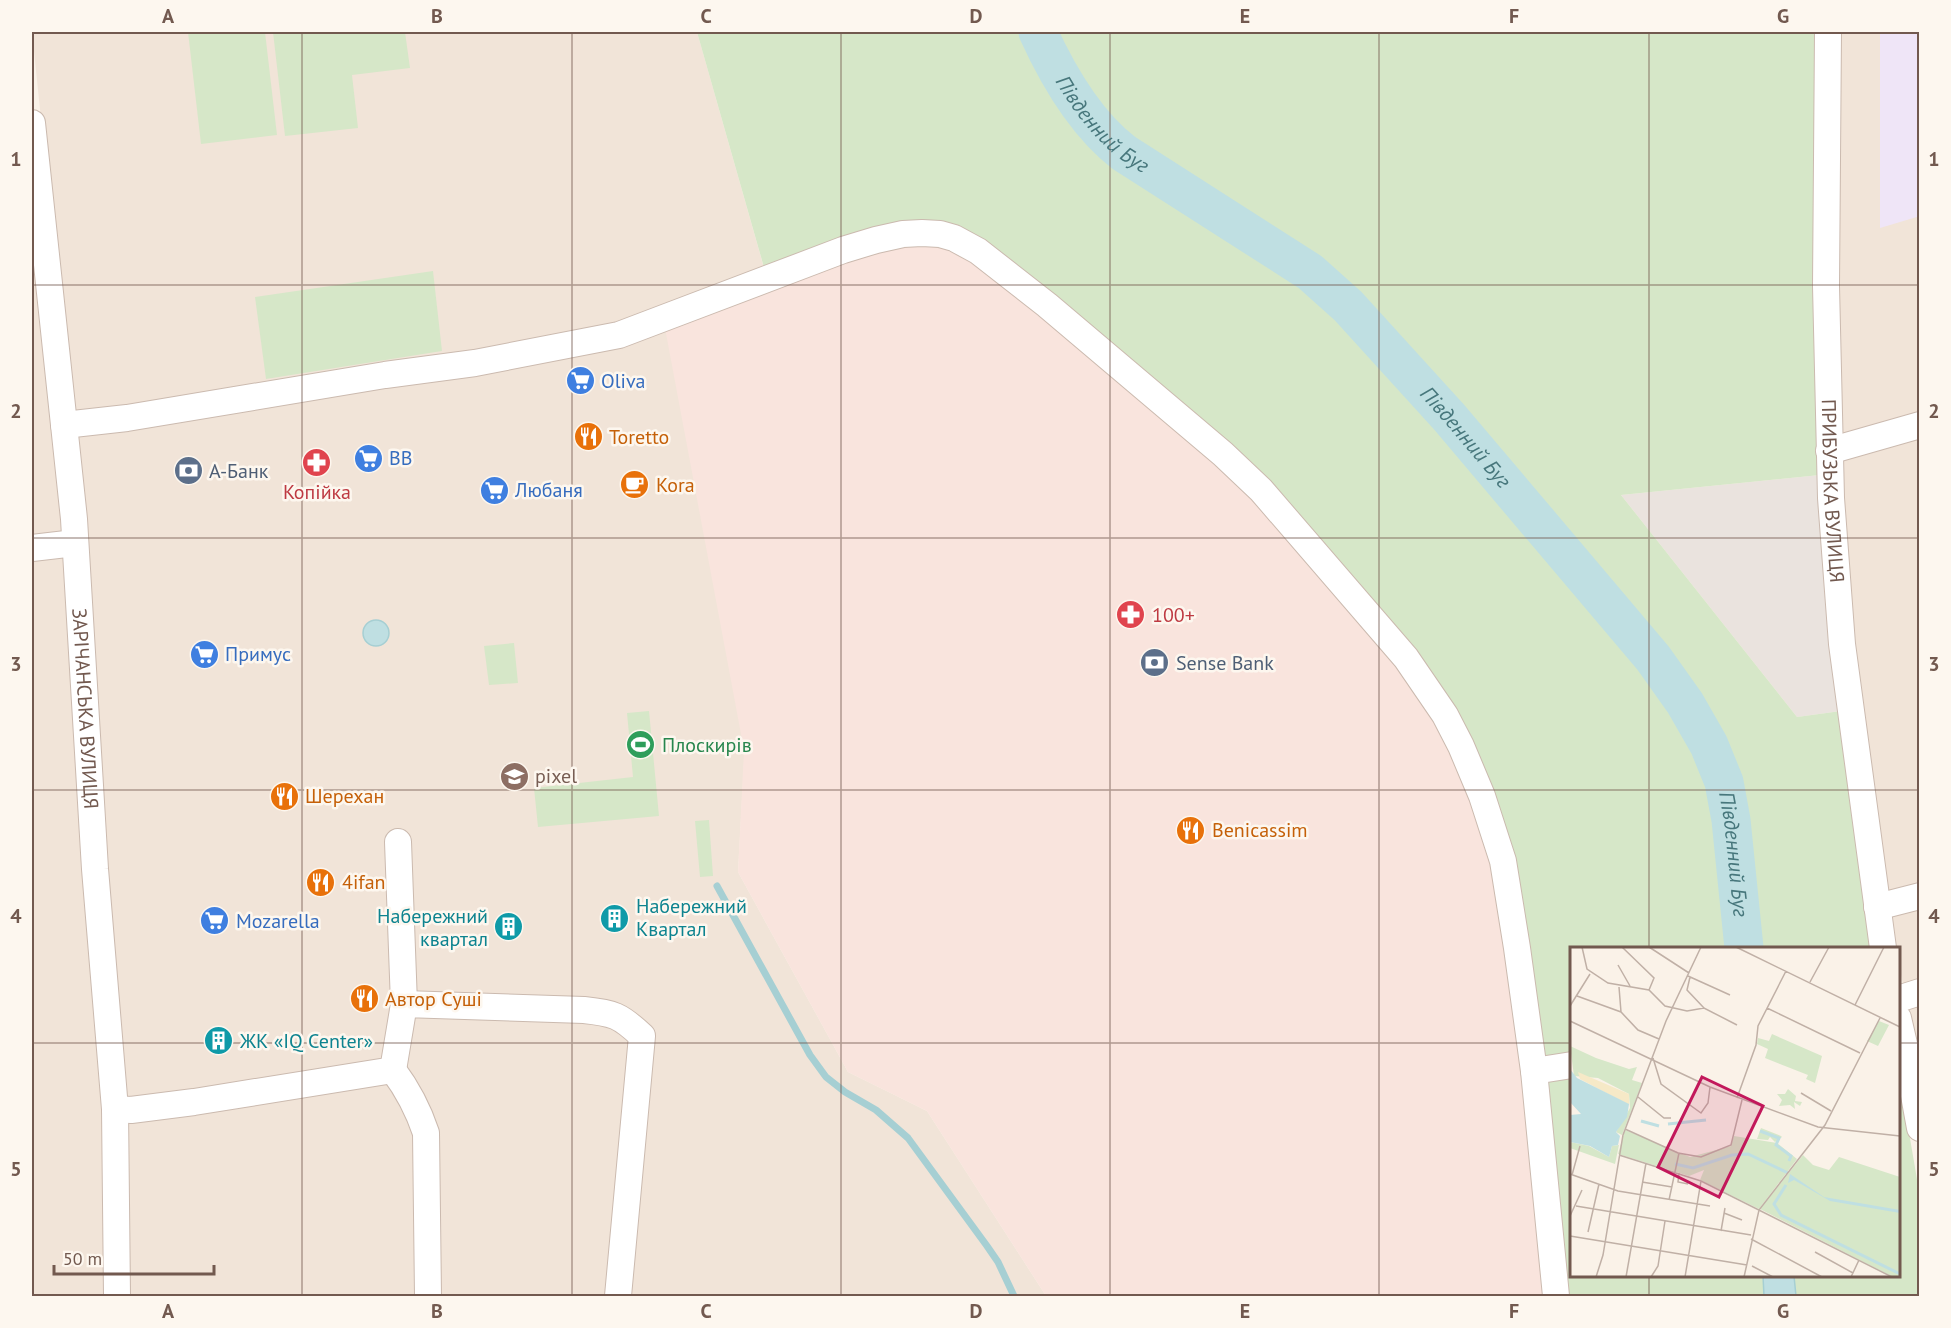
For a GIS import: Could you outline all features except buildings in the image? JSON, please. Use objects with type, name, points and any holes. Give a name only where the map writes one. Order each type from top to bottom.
[{"type":"street","name":"ПРИБУЗЬКА ВУЛИЦЯ","points":[[1828,32],[1826,286],[1831,498],[1842,644],[1883,947]]},
{"type":"street","name":"ЗАРІЧАНСЬКА ВУЛИЦЯ","points":[[32,123],[75,543],[95,868],[115,1109],[117,1296]]},
{"type":"street","points":[[64,425],[127,418],[385,375],[475,363],[619,335],[843,250],[903,234],[940,234],[954,238],[978,251],[1047,305],[1223,454],[1261,490],[1406,658],[1444,715],[1461,746],[1482,796],[1503,861],[1534,1071],[1556,1296]]},
{"type":"street","points":[[1829,451],[1920,425]]},
{"type":"street","points":[[32,548],[75,543]]},
{"type":"street","points":[[398,842],[405,1004],[393,1070],[417,1108],[426,1133],[428,1296]]},
{"type":"street","points":[[1877,907],[1920,896]]},
{"type":"street","points":[[1900,999],[1920,992]]},
{"type":"street","points":[[405,1004],[600,1012],[625,1020],[642,1036],[618,1296]]},
{"type":"street","points":[[1900,1023],[1920,1128]]},
{"type":"street","points":[[1534,1071],[1570,1065]]},
{"type":"street","points":[[115,1109],[131,1110],[195,1102],[393,1070]]},
{"type":"shaded area","points":[[32,32],[697,32],[770,289],[738,872],[848,1072],[927,1111],[1046,1296],[127,1296],[125,1108],[85,543]]},
{"type":"shaded area","points":[[1839,32],[1919,32],[1919,415],[1839,438]]},
{"type":"shaded area","points":[[1880,32],[1919,32],[1920,216],[1880,228]]},
{"type":"shaded area","points":[[32,229],[64,534],[32,537]]},
{"type":"shaded area","points":[[923,242],[950,246],[1042,312],[1255,496],[1399,664],[1453,750],[1495,864],[1525,1072],[1547,1296],[1046,1296],[927,1111],[848,1072],[738,872],[744,750],[665,328],[878,248]]},
{"type":"shaded area","points":[[1919,435],[1919,1069],[1900,969],[1900,947],[1895,947],[1852,643],[1839,458]]},
{"type":"shaded area","points":[[1820,475],[1841,711],[1797,717],[1621,495]]},
{"type":"shaded area","points":[[66,554],[105,1109],[107,1296],[32,1296],[32,558]]},
{"type":"green space","points":[[188,32],[265,32],[277,135],[201,144]]},
{"type":"green space","points":[[273,32],[405,32],[410,68],[352,75],[358,128],[285,136]]},
{"type":"green space","points":[[697,32],[1819,32],[1820,475],[1621,495],[1797,717],[1841,711],[1874,947],[1570,947],[1570,1057],[1542,1061],[1470,742],[1268,483],[958,229],[765,271]]},
{"type":"green space","points":[[433,271],[442,351],[266,379],[255,297]]},
{"type":"green space","points":[[514,643],[518,683],[489,685],[484,646]]},
{"type":"green space","name":"Плоскирів","points":[[649,711],[659,816],[538,827],[534,788],[633,777],[627,713]]},
{"type":"green space","points":[[709,820],[713,876],[700,877],[695,821]]},
{"type":"green space","points":[[1570,1074],[1570,1277],[1900,1277],[1900,1080],[1919,1191],[1919,1296],[1566,1296],[1544,1079]]},
{"type":"water","points":[[376,620],[385,624],[389,633],[385,642],[376,646],[367,642],[363,633],[367,624]]},
{"type":"water","points":[[1763,1277],[1794,1277],[1796,1296],[1764,1296]]},
{"type":"waterway","name":"Південний Буг","points":[[1038,32],[1074,98],[1110,141],[1124,153],[1310,272],[1348,306],[1449,417],[1653,658],[1685,703],[1709,745],[1724,782],[1731,820],[1744,947]]},
{"type":"waterway","points":[[717,886],[810,1055],[826,1077],[845,1092],[876,1110],[908,1138],[998,1262],[1014,1296]]},
{"type":"place","name":"Oliva","points":[[580,381]]},
{"type":"place","name":"Toretto","points":[[588,437]]},
{"type":"place","name":"ВВ","points":[[368,458]]},
{"type":"place","name":"Копійка","points":[[317,462]]},
{"type":"place","name":"А-Банк","points":[[188,471]]},
{"type":"place","name":"Kora","points":[[635,485]]},
{"type":"place","name":"Любаня","points":[[494,490]]},
{"type":"place","name":"100+","points":[[1131,615]]},
{"type":"place","name":"Примус","points":[[204,654]]},
{"type":"place","name":"Sense Bank","points":[[1155,663]]},
{"type":"place","name":"Плоскирів","points":[[641,745]]},
{"type":"place","name":"pixel","points":[[514,776]]},
{"type":"place","name":"Шерехан","points":[[284,796]]},
{"type":"place","name":"Benicassim","points":[[1191,830]]},
{"type":"place","name":"4ifan","points":[[321,882]]},
{"type":"place","name":"Набережний Квартал","points":[[615,918]]},
{"type":"place","name":"Mozarella","points":[[215,921]]},
{"type":"place","name":"Набережний квартал","points":[[509,927]]},
{"type":"place","name":"Автор Суші","points":[[364,999]]},
{"type":"place","name":"ЖК «IQ Center»","points":[[219,1041]]}]
